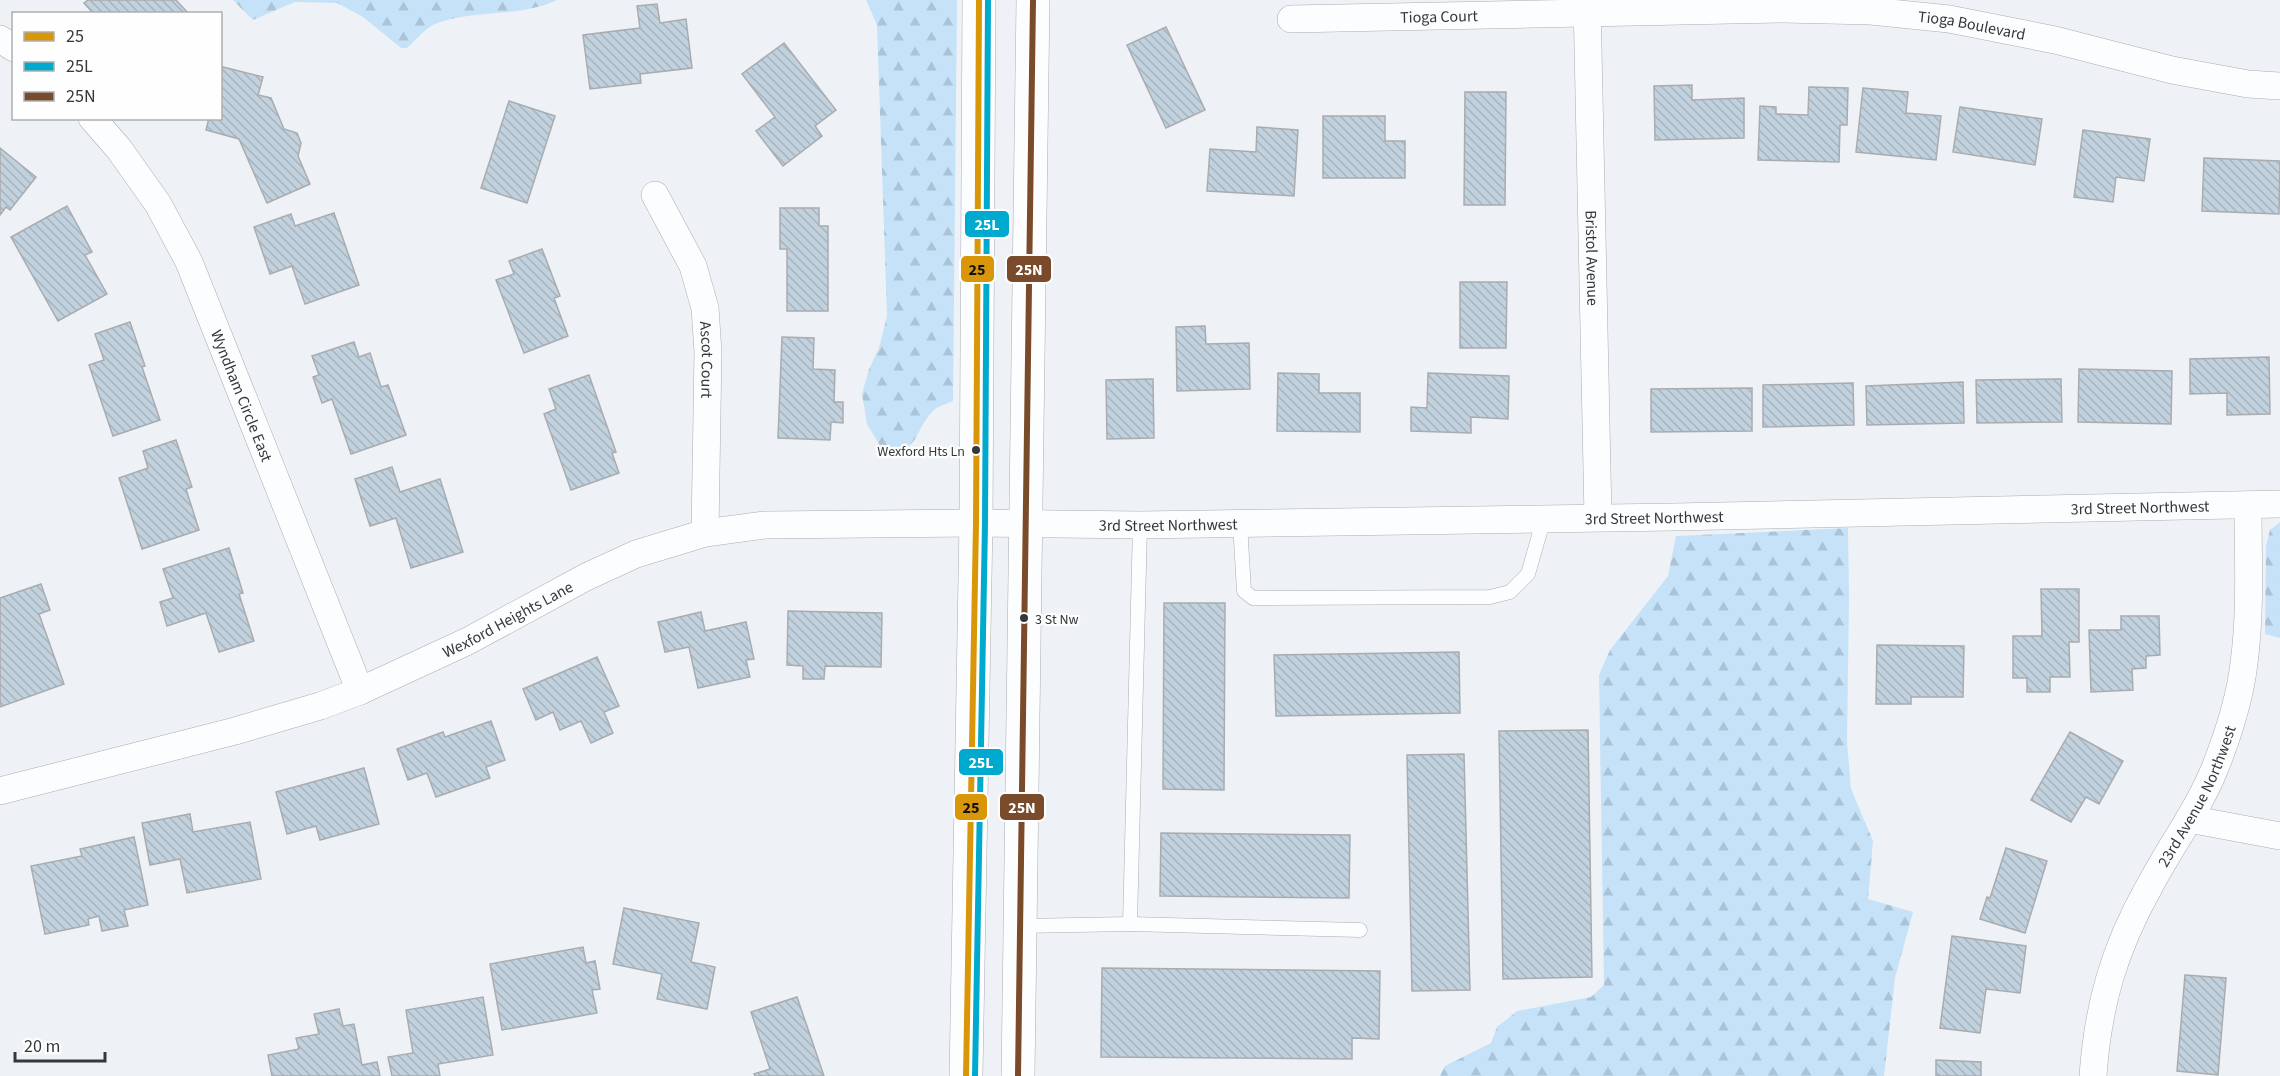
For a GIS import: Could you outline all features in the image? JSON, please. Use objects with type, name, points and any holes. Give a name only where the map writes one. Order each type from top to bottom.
[{"type":"main road","points":[[966,1076],[976,523],[979,0]]},
{"type":"main road","points":[[1018,1076],[1033,0]]},
{"type":"street","name":"Tioga Court","points":[[1291,20],[1588,6]]},
{"type":"street","name":"Tioga Boulevard","points":[[1588,6],[1871,11],[1948,19],[2055,40],[2172,70],[2247,84],[2280,86]]},
{"type":"street","name":"Bristol Avenue","points":[[1588,6],[1598,517]]},
{"type":"street","name":"Wyndham Circle East","points":[[94,120],[119,149],[158,204],[189,262],[360,691]]},
{"type":"street","name":"Ascot Court","points":[[655,195],[693,266],[705,308],[708,352],[705,533]]},
{"type":"street","name":"3rd Street Northwest","points":[[1027,525],[1140,525],[2280,504]]},
{"type":"street","name":"23rd Avenue Northwest","points":[[2093,1076],[2096,1037],[2107,982],[2126,931],[2214,770],[2233,718],[2244,664],[2249,601],[2248,505]]},
{"type":"street","name":"Wexford Heights Lane","points":[[0,791],[235,731],[360,691],[468,641],[586,577],[636,554],[705,533],[785,525],[976,523],[1027,525]]},
{"type":"street","points":[[2189,819],[2280,836]]},
{"type":"lane","points":[[1240,523],[1244,591],[1253,598],[1490,597],[1510,592],[1528,574],[1544,518]]},
{"type":"lane","points":[[1130,924],[1140,525]]},
{"type":"lane","points":[[1021,926],[1130,924],[1360,930]]},
{"type":"green space","points":[[233,0],[557,0],[542,6],[512,12],[450,19],[431,26],[407,48],[401,48],[363,17],[337,3],[295,2],[253,20]]},
{"type":"green space","points":[[866,0],[957,0],[953,401],[932,412],[915,440],[905,449],[885,454],[867,424],[862,394],[869,369],[879,348],[887,316],[877,25]]},
{"type":"green space","points":[[2280,522],[2280,638],[2265,634],[2266,546],[2270,530]]},
{"type":"green space","points":[[1848,528],[1847,742],[1851,789],[1873,841],[1868,899],[1913,912],[1895,978],[1884,1076],[1440,1076],[1445,1066],[1491,1043],[1497,1027],[1517,1011],[1591,997],[1604,985],[1599,675],[1610,650],[1668,576],[1676,536]]},
{"type":"building","points":[[88,0],[176,0],[187,12],[92,12],[84,3]]},
{"type":"building","points":[[657,4],[660,23],[686,19],[692,68],[640,74],[641,83],[590,89],[583,35],[640,28],[637,6]]},
{"type":"building","points":[[1166,27],[1205,110],[1166,128],[1127,45]]},
{"type":"building","points":[[784,43],[836,110],[815,126],[822,136],[783,166],[756,131],[775,117],[742,74]]},
{"type":"building","points":[[223,67],[263,77],[258,95],[271,98],[284,129],[297,133],[301,143],[298,156],[310,184],[267,203],[239,139],[206,130],[208,120],[222,120]]},
{"type":"building","points":[[1692,85],[1692,100],[1744,98],[1744,138],[1655,140],[1654,86]]},
{"type":"building","points":[[1809,87],[1848,88],[1847,125],[1840,125],[1839,162],[1758,160],[1760,106],[1776,107],[1776,114],[1808,115]]},
{"type":"building","points":[[1863,88],[1908,92],[1906,113],[1941,116],[1936,160],[1856,152]]},
{"type":"building","points":[[1465,92],[1506,92],[1505,205],[1464,205]]},
{"type":"building","points":[[509,101],[555,116],[527,203],[481,188]]},
{"type":"building","points":[[1960,107],[2042,119],[2035,165],[1953,152]]},
{"type":"building","points":[[1323,116],[1385,116],[1385,141],[1405,141],[1405,178],[1323,178]]},
{"type":"building","points":[[1257,127],[1298,130],[1294,196],[1207,191],[1210,149],[1256,152]]},
{"type":"building","points":[[2083,130],[2150,139],[2144,181],[2116,177],[2113,202],[2074,197]]},
{"type":"building","points":[[0,148],[36,177],[10,210],[6,207],[0,215]]},
{"type":"building","points":[[2204,158],[2280,161],[2279,214],[2202,211]]},
{"type":"building","points":[[67,206],[92,252],[85,255],[107,294],[58,321],[11,237]]},
{"type":"building","points":[[780,208],[819,208],[819,226],[828,226],[828,311],[787,311],[787,249],[780,249]]},
{"type":"building","points":[[334,213],[359,285],[305,304],[292,266],[270,274],[254,227],[291,214],[295,226]]},
{"type":"building","points":[[542,249],[560,296],[554,298],[568,336],[524,353],[496,280],[514,274],[509,261]]},
{"type":"building","points":[[1460,282],[1507,282],[1506,348],[1460,348]]},
{"type":"building","points":[[130,322],[160,420],[113,436],[89,365],[104,360],[95,334]]},
{"type":"building","points":[[1205,326],[1206,344],[1249,343],[1250,389],[1177,391],[1176,327]]},
{"type":"building","points":[[782,337],[814,338],[813,369],[835,370],[834,402],[843,402],[843,423],[831,422],[830,440],[778,438]]},
{"type":"building","points":[[354,342],[359,357],[370,353],[381,387],[388,385],[406,435],[351,454],[332,399],[322,403],[313,377],[319,375],[312,356]]},
{"type":"building","points":[[2269,357],[2270,414],[2227,415],[2227,393],[2190,394],[2190,359]]},
{"type":"building","points":[[2079,369],[2172,371],[2171,424],[2078,422]]},
{"type":"building","points":[[1278,373],[1319,374],[1319,393],[1360,393],[1360,432],[1277,431]]},
{"type":"building","points":[[1428,373],[1509,376],[1508,419],[1471,417],[1471,433],[1411,431],[1411,407],[1427,408]]},
{"type":"building","points":[[589,375],[616,452],[612,453],[619,473],[571,490],[544,414],[556,409],[549,389]]},
{"type":"building","points":[[1153,379],[1154,438],[1107,439],[1106,380]]},
{"type":"building","points":[[2061,379],[2062,422],[1977,423],[1976,380]]},
{"type":"building","points":[[1963,382],[1964,423],[1867,425],[1866,386]]},
{"type":"building","points":[[1853,383],[1854,425],[1763,427],[1763,385]]},
{"type":"building","points":[[1752,388],[1752,431],[1651,432],[1651,389]]},
{"type":"building","points":[[176,440],[192,487],[186,489],[199,530],[142,549],[119,478],[148,468],[143,451]]},
{"type":"building","points":[[392,467],[400,492],[440,479],[463,552],[411,568],[396,518],[370,526],[355,479]]},
{"type":"building","points":[[229,548],[243,593],[239,594],[254,641],[219,652],[206,613],[167,626],[160,602],[173,598],[163,569]]},
{"type":"building","points":[[41,584],[50,610],[39,614],[64,684],[0,707],[0,598]]},
{"type":"building","points":[[2041,589],[2079,589],[2079,642],[2069,642],[2070,677],[2050,677],[2050,692],[2027,692],[2027,678],[2013,678],[2013,636],[2042,636]]},
{"type":"building","points":[[1164,603],[1225,603],[1224,790],[1163,789]]},
{"type":"building","points":[[788,611],[882,613],[881,667],[825,666],[824,679],[803,679],[803,666],[787,665]]},
{"type":"building","points":[[701,612],[705,631],[746,622],[754,659],[746,660],[750,677],[698,688],[689,647],[665,652],[658,622]]},
{"type":"building","points":[[2121,616],[2159,616],[2160,655],[2146,656],[2146,668],[2132,669],[2133,690],[2091,692],[2089,630],[2121,630]]},
{"type":"building","points":[[1877,645],[1964,646],[1963,697],[1911,697],[1911,704],[1876,704]]},
{"type":"building","points":[[1459,652],[1460,713],[1276,716],[1274,655]]},
{"type":"building","points":[[597,657],[619,706],[604,712],[613,733],[591,743],[581,721],[560,730],[553,712],[536,720],[523,689]]},
{"type":"building","points":[[491,721],[505,760],[486,767],[490,778],[436,797],[427,773],[408,780],[397,749],[443,732],[445,737]]},
{"type":"building","points":[[1588,730],[1592,977],[1503,979],[1499,731]]},
{"type":"building","points":[[2070,732],[2123,761],[2099,804],[2086,797],[2071,822],[2031,800]]},
{"type":"building","points":[[1464,754],[1470,990],[1412,991],[1407,755]]},
{"type":"building","points":[[364,768],[379,824],[320,840],[316,826],[287,834],[276,792]]},
{"type":"building","points":[[190,814],[193,832],[250,822],[261,879],[187,893],[180,859],[150,865],[142,823]]},
{"type":"building","points":[[1161,833],[1350,835],[1349,898],[1160,896]]},
{"type":"building","points":[[134,837],[148,905],[124,910],[128,926],[102,931],[99,916],[88,919],[89,925],[45,934],[31,866],[82,856],[80,849]]},
{"type":"building","points":[[2006,848],[2047,861],[2025,933],[1980,919],[1987,897],[1990,898]]},
{"type":"building","points":[[624,908],[699,923],[691,962],[715,967],[707,1009],[657,999],[662,974],[613,964]]},
{"type":"building","points":[[1952,936],[2026,946],[2020,993],[1986,989],[1980,1033],[1940,1028]]},
{"type":"building","points":[[583,947],[586,963],[595,961],[600,989],[592,990],[597,1013],[502,1030],[490,964]]},
{"type":"building","points":[[1102,968],[1380,971],[1379,1039],[1352,1038],[1352,1059],[1101,1057]]},
{"type":"building","points":[[2185,975],[2226,978],[2218,1075],[2177,1071]]},
{"type":"building","points":[[483,997],[493,1055],[438,1064],[440,1076],[392,1076],[388,1057],[413,1053],[406,1010]]},
{"type":"building","points":[[797,997],[824,1076],[755,1076],[754,1074],[770,1069],[751,1012]]},
{"type":"building","points":[[339,1009],[343,1026],[354,1024],[362,1065],[377,1062],[380,1076],[272,1076],[268,1055],[299,1049],[296,1038],[319,1034],[314,1014]]},
{"type":"building","points":[[1936,1060],[1981,1062],[1981,1076],[1936,1076]]},
{"type":"transit line","name":"25","points":[[966,1076],[976,523],[979,0]]},
{"type":"transit line","name":"25L","points":[[975,1076],[985,523],[988,0]]},
{"type":"transit line","name":"25N","points":[[1018,1076],[1033,0]]},
{"type":"place","name":"Wexford Hts Ln","points":[[976,450]]},
{"type":"place","name":"3 St Nw","points":[[1024,618]]}]
